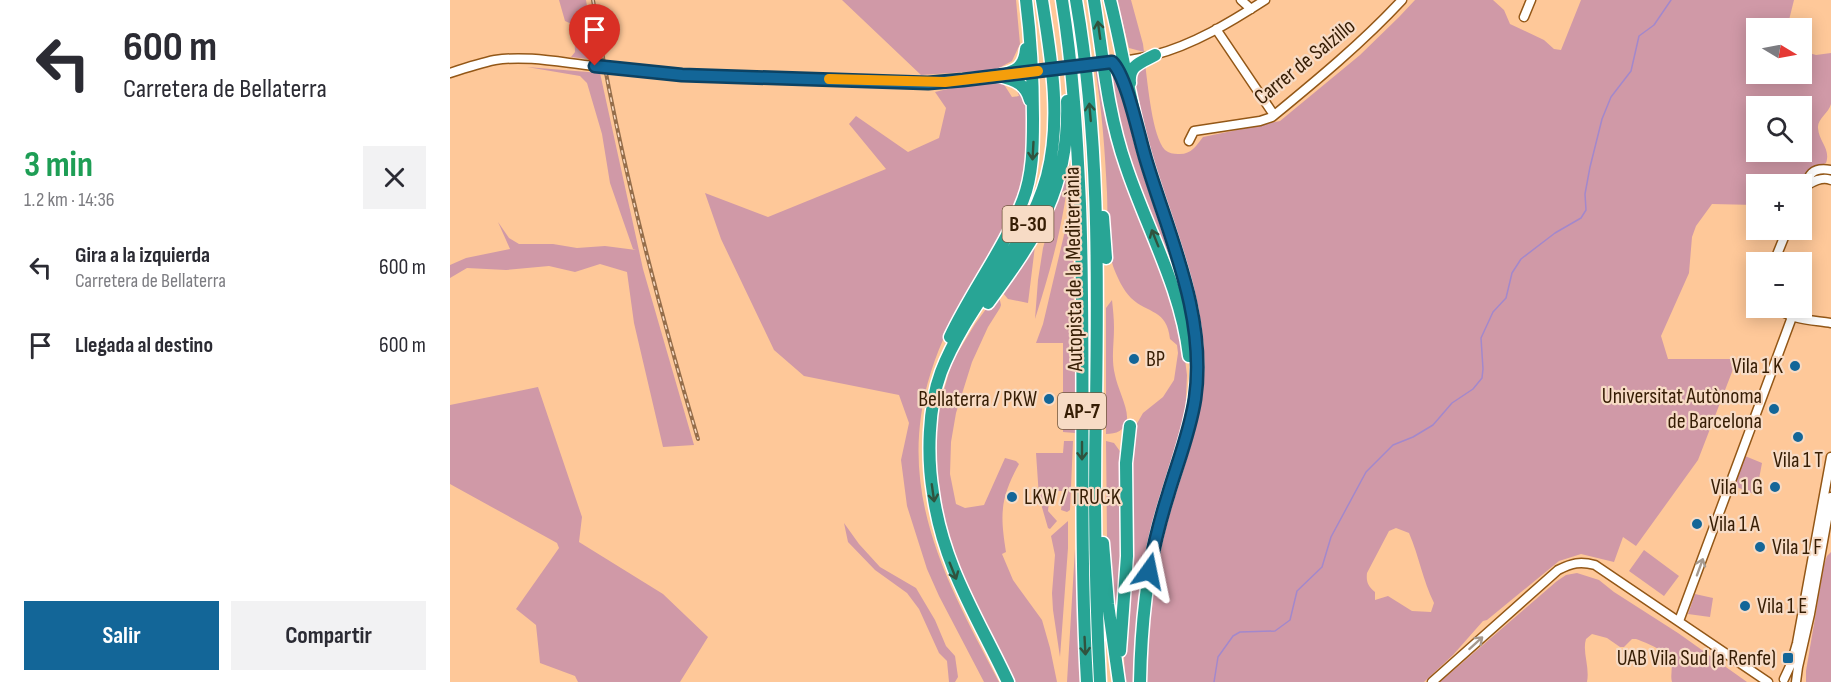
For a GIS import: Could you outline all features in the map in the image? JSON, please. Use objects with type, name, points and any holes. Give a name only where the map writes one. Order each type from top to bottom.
[{"type":"highway","name":"B-30","points":[[1008,682],[963,595],[951,565],[936,515],[930,472],[931,428],[939,379],[953,346],[1029,221],[1046,177],[1052,150],[1054,117],[1050,59],[1042,0]]},
{"type":"highway","points":[[931,428],[944,378],[954,354],[1034,237],[1058,184],[1065,153],[1068,105],[1056,0]]},
{"type":"highway","name":"Autopista de la Mediterrània","points":[[1062,0],[1074,91],[1080,207],[1083,319],[1082,554],[1087,682]]},
{"type":"highway","name":"Autopista de la Mediterrània","points":[[1076,0],[1086,68],[1092,139],[1097,348],[1096,545],[1100,682]]},
{"type":"highway","points":[[1094,0],[1107,93],[1117,138],[1174,290],[1188,343],[1189,405],[1179,458]]},
{"type":"highway","points":[[1110,0],[1119,39],[1125,50],[1131,54],[1153,55]]},
{"type":"highway","points":[[930,472],[926,433],[928,405],[933,383],[956,324],[1006,238],[1023,199],[1031,169],[1033,91],[1040,68],[1027,3]]},
{"type":"highway","points":[[998,76],[1018,68],[1023,63],[1026,52],[1027,3]]},
{"type":"highway","points":[[1119,39],[1117,61],[1120,74],[1183,273],[1195,332],[1197,366],[1190,424],[1160,524],[1149,571],[1143,622],[1140,682]]},
{"type":"highway","points":[[1133,111],[1130,71],[1153,55]]},
{"type":"highway","points":[[998,76],[1013,79],[1024,87],[1030,97],[1033,116]]},
{"type":"highway","points":[[1092,139],[1106,258]]},
{"type":"highway","points":[[1097,348],[1102,402],[1105,569],[1119,682]]},
{"type":"highway","points":[[1119,682],[1127,556],[1126,463],[1130,426]]},
{"type":"street","points":[[1241,0],[1251,9]]},
{"type":"street","points":[[450,73],[480,63],[507,59],[710,76],[928,83],[1153,55],[1186,44],[1265,0]]},
{"type":"street","name":"Carrer de Salzillo","points":[[1190,141],[1194,131],[1260,121],[1274,115],[1329,70],[1402,0]]},
{"type":"street","points":[[1524,17],[1531,0]]},
{"type":"street","points":[[1216,29],[1274,115]]},
{"type":"street","points":[[1811,174],[1815,170],[1831,170]]},
{"type":"street","points":[[1812,183],[1816,180],[1826,180],[1825,184],[1831,186]]},
{"type":"street","points":[[1679,621],[1792,318]]},
{"type":"street","points":[[1798,318],[1831,323]]},
{"type":"street","points":[[1831,457],[1818,526],[1816,559],[1807,633],[1795,682],[1781,681],[1791,664],[1816,559],[1824,551],[1828,541],[1831,497]]},
{"type":"street","points":[[1828,518],[1831,530]]},
{"type":"street","points":[[1818,526],[1820,533],[1828,541]]},
{"type":"street","points":[[1432,682],[1558,570],[1572,563],[1583,562],[1596,565],[1768,682]]},
{"type":"shaded area","points":[[559,0],[586,0],[596,60],[571,57],[575,52],[574,25],[565,21]]},
{"type":"shaded area","points":[[842,0],[1016,0],[1020,44],[1012,61],[995,70],[921,75]]},
{"type":"shaded area","points":[[1117,0],[1131,0],[1144,52],[1129,48]]},
{"type":"shaded area","points":[[1415,0],[1493,0],[1504,10],[1510,24],[1544,40],[1554,49],[1561,50],[1581,0],[1794,0],[1790,18],[1746,18],[1746,84],[1812,84],[1812,54],[1831,53],[1831,104],[1818,125],[1820,137],[1826,149],[1826,163],[1807,174],[1746,174],[1746,205],[1712,204],[1696,226],[1692,237],[1689,273],[1661,336],[1668,359],[1737,359],[1698,460],[1636,546],[1623,537],[1614,562],[1581,554],[1559,561],[1483,621],[1453,655],[1424,682],[1146,682],[1148,622],[1157,564],[1194,427],[1200,388],[1201,339],[1198,311],[1185,257],[1143,125],[1135,85],[1135,71],[1145,64],[1151,109],[1157,133],[1165,150],[1174,154],[1183,154],[1193,149],[1203,137],[1280,121],[1360,55]],"holes":[[[1396,528],[1409,533],[1434,603],[1431,612],[1412,611],[1388,596],[1375,600],[1375,592],[1368,584],[1367,573],[1389,531]]]},
{"type":"shaded area","points":[[527,67],[600,73],[643,269],[694,445],[663,447],[634,323],[627,272],[600,264],[575,272],[549,266],[506,270],[467,268],[450,278],[450,265],[466,258],[510,249],[498,222],[509,238],[519,244],[553,244],[577,248],[605,246],[636,250],[633,249],[610,183],[602,134],[587,83],[580,76]]},
{"type":"shaded area","points":[[1110,67],[1114,67],[1121,81],[1132,129],[1163,224],[1179,283],[1130,160],[1117,114]]},
{"type":"shaded area","points":[[1095,68],[1100,68],[1152,243],[1180,321],[1187,375],[1185,420],[1161,506],[1137,682],[1125,682],[1124,656],[1130,470],[1135,427],[1143,413],[1163,397],[1174,380],[1178,353],[1177,345],[1170,339],[1165,322],[1156,313],[1131,298],[1120,283],[1113,266],[1108,239],[1104,146]]},
{"type":"shaded area","points":[[1001,82],[1012,97],[1019,96],[1016,87],[1023,95],[1026,104],[1028,146],[1024,176],[1007,221],[957,311],[939,350],[923,405],[919,452],[921,487],[938,554],[951,587],[999,682],[984,682],[927,569],[907,506],[901,460],[909,423],[899,395],[804,376],[774,350],[721,239],[705,193],[768,217],[886,169],[849,124],[856,116],[908,152],[939,138],[946,108],[935,92],[960,86]]},
{"type":"shaded area","points":[[1070,152],[1063,216],[1035,319],[1043,248]]},
{"type":"shaded area","points":[[1072,201],[1075,433],[1063,432],[1063,343],[1036,343],[1043,324]]},
{"type":"shaded area","points":[[1033,245],[1035,246],[1028,303],[1008,299],[1002,292],[999,296],[1000,308],[988,327],[972,362],[956,413],[951,442],[950,474],[956,504],[965,508],[984,505],[1005,458],[1019,464],[1008,487],[1003,507],[1006,552],[1002,554],[1013,580],[1042,620],[1057,682],[1015,682],[974,602],[950,547],[939,498],[936,470],[939,407],[952,362],[975,324]]},
{"type":"shaded area","points":[[1112,300],[1114,369],[1127,419],[1120,431],[1106,434],[1106,308]]},
{"type":"shaded area","points":[[538,387],[582,517],[579,542],[663,594],[708,637],[680,682],[578,682],[575,676],[540,663],[536,625],[516,609],[559,548],[557,543],[450,484],[450,405]]},
{"type":"shaded area","points":[[1064,441],[1073,441],[1070,510],[1067,512],[1061,510],[1063,491],[1050,493],[1048,511],[1057,521],[1050,529],[1039,497],[1036,453],[1063,453]]},
{"type":"shaded area","points":[[1106,441],[1114,443],[1122,454],[1125,536],[1116,631],[1107,537]]},
{"type":"shaded area","points":[[1745,456],[1762,463],[1756,495],[1734,486]]},
{"type":"shaded area","points":[[1068,521],[1060,657],[1053,610],[1055,555],[1051,536]]},
{"type":"shaded area","points":[[844,523],[880,567],[916,588],[935,620],[946,646],[955,656],[958,677],[955,682],[949,682],[947,661],[939,653],[919,609],[907,593],[875,570],[848,542]]},
{"type":"shaded area","points":[[1075,549],[1080,682],[1067,682]]},
{"type":"shaded area","points":[[1644,550],[1679,576],[1664,596],[1629,571]]},
{"type":"shaded area","points":[[1831,552],[1831,682],[1806,682],[1824,565]]},
{"type":"shaded area","points":[[1577,573],[1599,580],[1747,682],[1672,682],[1672,665],[1666,655],[1656,648],[1636,639],[1620,647],[1607,638],[1592,634],[1586,639],[1585,644],[1587,682],[1440,682],[1557,581],[1566,575]]},
{"type":"shaded area","points":[[1695,594],[1713,598],[1710,617],[1688,614]]},
{"type":"waterway","points":[[1214,682],[1218,657],[1233,636],[1240,632],[1275,631],[1290,620],[1297,591],[1322,567],[1331,537],[1366,472],[1393,445],[1433,425],[1452,403],[1473,389],[1482,378],[1481,338],[1493,312],[1506,298],[1512,273],[1521,259],[1555,233],[1581,218],[1586,210],[1585,194],[1602,119],[1611,97],[1631,71],[1639,36],[1654,25],[1671,0]]},
{"type":"railway","points":[[593,0],[613,111],[638,221],[698,439]]},
{"type":"slow traffic","points":[[829,79],[928,83],[1038,71]]},
{"type":"place","name":"BP","points":[[1134,359]]},
{"type":"place","name":"Vila 1 K","points":[[1795,366]]},
{"type":"place","name":"Bellaterra / PKW","points":[[1049,399]]},
{"type":"place","name":"Universitat Autònoma de Barcelona","points":[[1774,409]]},
{"type":"place","name":"Vila 1 T","points":[[1798,437]]},
{"type":"place","name":"Vila 1 G","points":[[1775,487]]},
{"type":"place","name":"LKW / TRUCK","points":[[1012,497]]},
{"type":"place","name":"Vila 1 A","points":[[1697,524]]},
{"type":"place","name":"Vila 1 F","points":[[1760,547]]},
{"type":"place","name":"Vila 1 E","points":[[1745,606]]},
{"type":"place","name":"UAB Vila Sud (a Renfe)","points":[[1788,658]]},
{"type":"route","points":[[595,66],[682,75],[928,83],[1112,62],[1115,64],[1133,111],[1154,186],[1183,273],[1195,332],[1197,366],[1190,424],[1154,545],[1149,571]]}]
